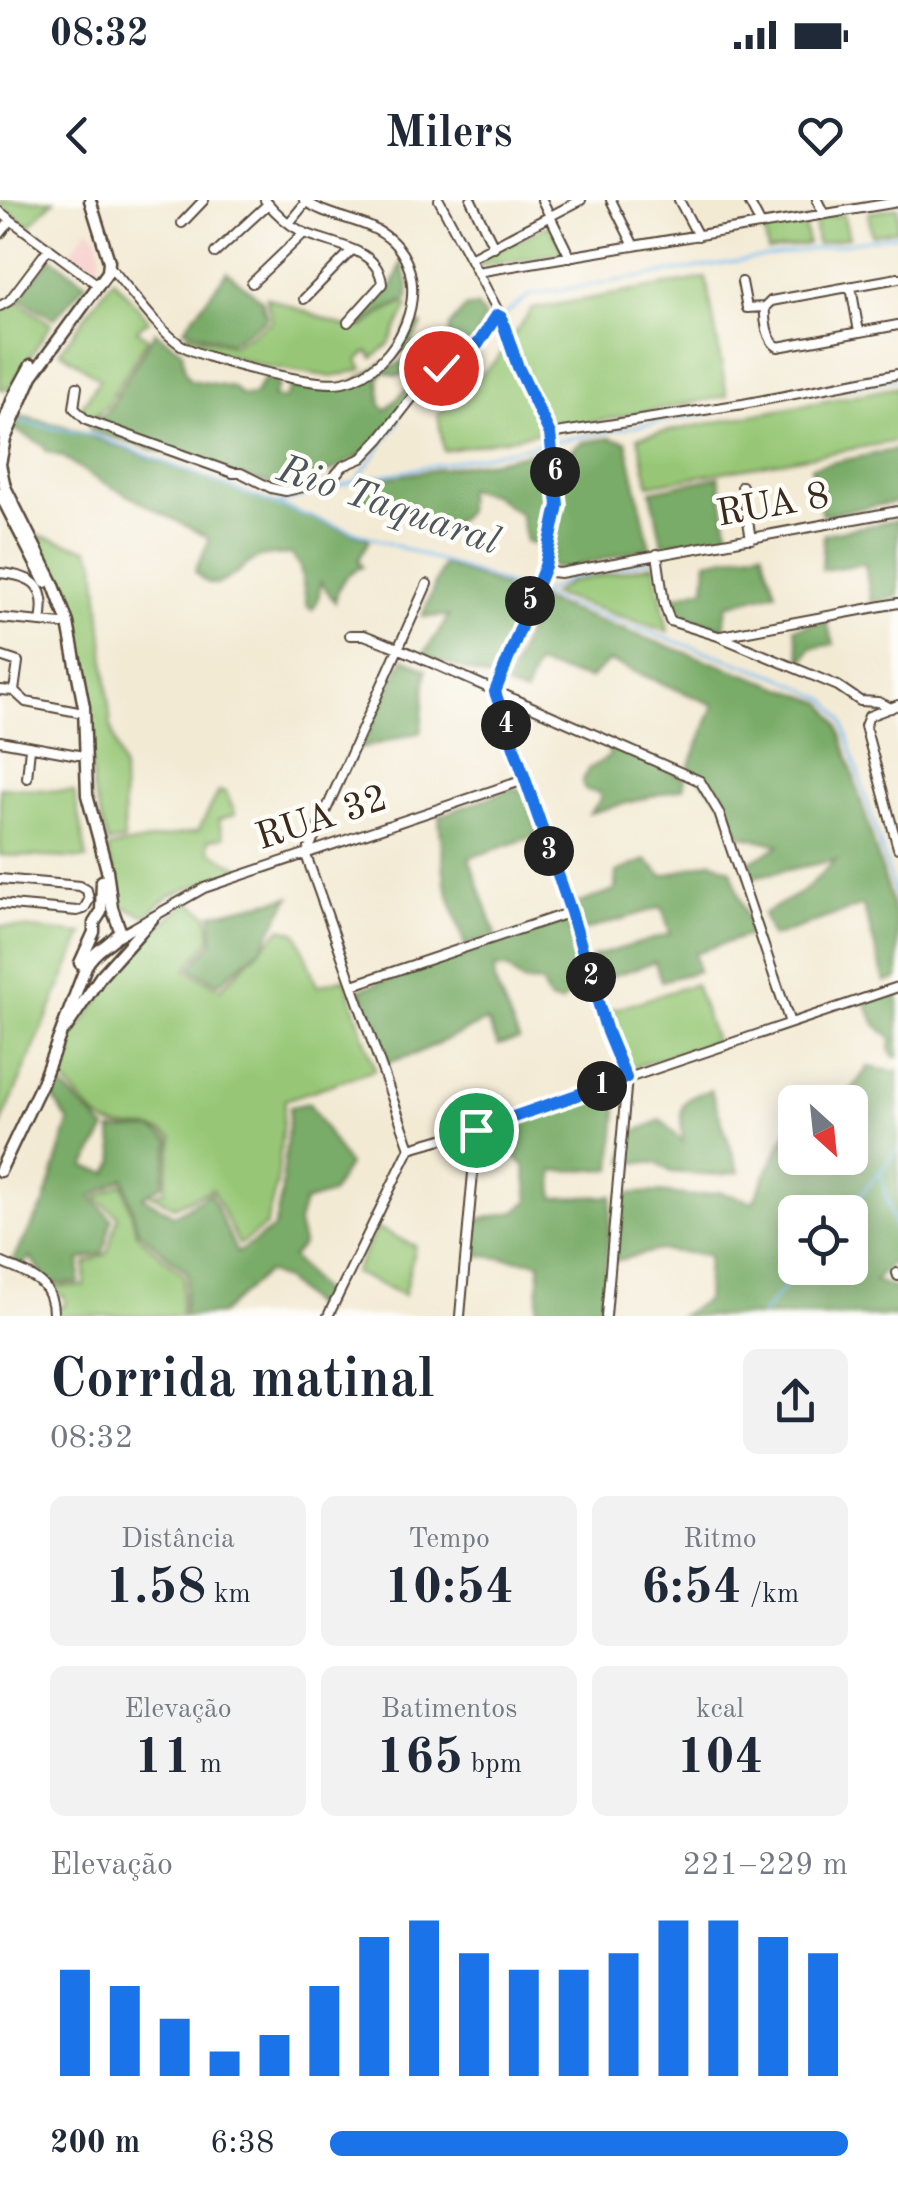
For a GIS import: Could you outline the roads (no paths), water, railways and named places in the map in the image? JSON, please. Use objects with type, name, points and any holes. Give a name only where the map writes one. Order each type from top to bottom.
[{"type":"main road","points":[[0,1171],[54,1051],[86,966],[94,952],[120,930],[86,786],[84,707],[68,622],[54,582],[2,476],[1,453],[4,428],[37,367],[106,276],[108,260],[90,200]]},
{"type":"main road","points":[[13,409],[14,396],[34,362],[108,260]]},
{"type":"main road","points":[[0,494],[43,576],[61,624],[78,712],[81,801],[101,872],[103,898],[100,916],[94,923],[94,932],[36,1079],[0,1157]]},
{"type":"main road","points":[[100,916],[116,918]]},
{"type":"main road","points":[[54,1051],[101,976],[148,921]]},
{"type":"main road","points":[[94,932],[99,939],[111,941]]},
{"type":"street","points":[[182,223],[204,200]]},
{"type":"street","points":[[439,200],[502,319],[553,448],[558,505],[545,566],[495,692],[571,912],[607,1032],[626,1078],[606,1316]]},
{"type":"street","points":[[470,200],[494,248]]},
{"type":"street","points":[[542,200],[570,257]]},
{"type":"street","points":[[470,258],[581,200]]},
{"type":"street","points":[[611,200],[634,246]]},
{"type":"street","points":[[679,200],[698,236]]},
{"type":"street","points":[[748,200],[762,225]]},
{"type":"street","points":[[817,200],[824,214]]},
{"type":"street","points":[[108,260],[166,332],[194,352],[316,383],[350,380],[371,368],[396,342],[411,304],[412,281],[400,251],[388,238],[305,201],[289,224]]},
{"type":"street","points":[[214,253],[267,202],[304,233],[352,250],[376,266],[382,284],[348,322]]},
{"type":"street","points":[[477,272],[891,202]]},
{"type":"street","points":[[0,212],[94,282]]},
{"type":"street","points":[[0,234],[8,224]]},
{"type":"street","points":[[252,284],[304,233]]},
{"type":"street","points":[[0,306],[6,304],[49,248]]},
{"type":"street","points":[[304,299],[352,250]]},
{"type":"street","points":[[742,282],[746,308],[898,278]]},
{"type":"street","points":[[851,287],[860,332]]},
{"type":"street","points":[[765,307],[771,341],[778,347],[898,325]]},
{"type":"street","points":[[78,387],[74,408],[86,420],[232,473],[242,473],[271,488],[296,490],[330,482],[343,466],[362,458],[432,372],[470,352],[497,315],[502,319]]},
{"type":"street","points":[[550,434],[743,404],[898,374]]},
{"type":"street","points":[[0,398],[14,396]]},
{"type":"street","points":[[742,486],[751,540]]},
{"type":"street","name":"RUA 8","points":[[545,566],[551,572],[560,572],[658,557],[898,511]]},
{"type":"street","points":[[658,557],[668,619],[838,686],[856,700],[894,706]]},
{"type":"street","points":[[0,573],[28,576],[34,581],[42,598],[42,622]]},
{"type":"street","points":[[328,1316],[410,1148],[306,855],[427,584]]},
{"type":"street","points":[[718,636],[898,602]]},
{"type":"street","points":[[0,618],[61,624]]},
{"type":"street","points":[[350,635],[364,635],[398,648],[682,771],[706,788],[720,812],[790,1023]]},
{"type":"street","points":[[0,656],[18,662],[14,691]]},
{"type":"street","points":[[0,690],[14,691],[26,702],[78,712]]},
{"type":"street","points":[[894,706],[869,716],[865,726],[898,848]]},
{"type":"street","points":[[0,741],[78,755]]},
{"type":"street","points":[[27,778],[30,748]]},
{"type":"street","name":"RUA 32","points":[[111,941],[204,888],[524,780]]},
{"type":"street","points":[[884,798],[898,794]]},
{"type":"street","points":[[0,880],[80,886],[87,890],[89,900],[84,909],[76,910],[0,904]]},
{"type":"street","points":[[89,900],[103,898]]},
{"type":"street","points":[[352,985],[571,912]]},
{"type":"street","points":[[116,918],[134,925],[148,921]]},
{"type":"street","points":[[410,1148],[476,1130],[898,987]]},
{"type":"street","points":[[460,1316],[476,1130]]},
{"type":"street","points":[[0,1262],[44,1283],[53,1316]]},
{"type":"waterway","points":[[502,317],[530,295],[898,235]]},
{"type":"waterway","points":[[432,378],[469,360],[479,347]]},
{"type":"waterway","points":[[840,389],[898,378]]},
{"type":"waterway","points":[[555,441],[710,413]]},
{"type":"waterway","points":[[278,504],[356,481],[400,420]]},
{"type":"waterway","name":"Rio Taquaral","points":[[19,421],[96,436],[276,505],[780,677],[827,700],[842,719],[898,905]]},
{"type":"waterway","points":[[359,480],[547,443]]},
{"type":"waterway","points":[[544,592],[572,578],[651,560]]},
{"type":"waterway","name":"Rio Taquaral","points":[[861,1195],[898,1149]]},
{"type":"waterway","points":[[880,1173],[898,1239]]},
{"type":"waterway","name":"Rio Taquaral","points":[[760,1316],[786,1285]]}]
